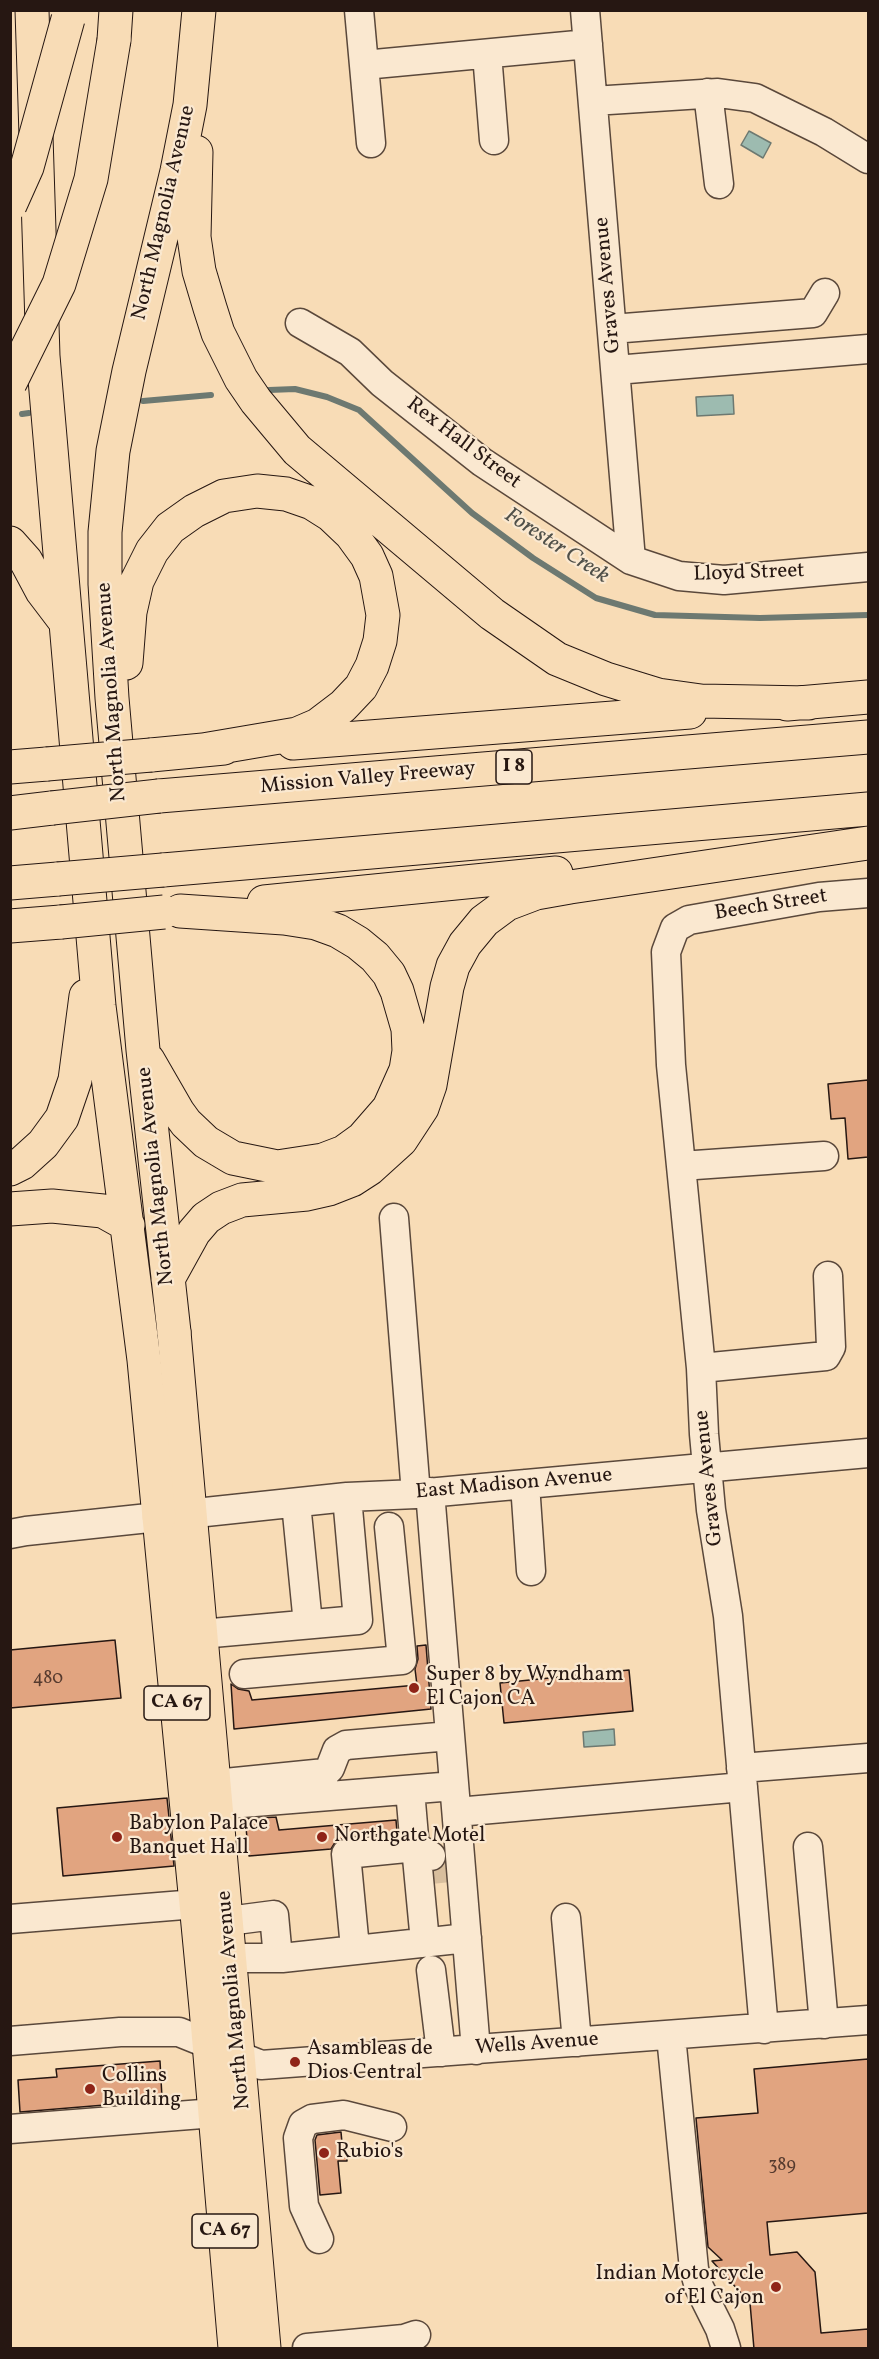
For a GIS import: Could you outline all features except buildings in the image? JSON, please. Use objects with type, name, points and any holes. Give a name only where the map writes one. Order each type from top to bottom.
[{"type":"main road","name":"North Magnolia Avenue","points":[[32,10],[43,356],[103,1044],[144,1360],[201,1634],[226,1676],[216,1795],[264,2349]]},
{"type":"main road","name":"North Magnolia Avenue","points":[[200,10],[190,105],[182,149],[129,371],[113,452],[105,542],[111,698],[143,1050],[174,1332],[175,1515],[196,1904],[235,2349]]},
{"type":"main road","points":[[200,10],[194,207],[194,237],[199,271],[218,333],[246,386],[278,429],[297,450],[492,614],[557,659],[606,679],[658,695],[701,701],[809,703]]},
{"type":"main road","points":[[10,205],[27,168],[68,15]]},
{"type":"main road","points":[[10,383],[59,284],[91,179],[115,25]]},
{"type":"main road","points":[[10,38],[43,356]]},
{"type":"main road","points":[[111,698],[128,659],[130,612],[137,581],[152,551],[170,528],[194,511],[224,496],[257,491],[286,494],[312,503],[331,515],[351,534],[367,556],[376,576],[383,615],[380,641],[372,666],[361,687],[343,706],[318,725],[297,734],[203,750]]},
{"type":"main road","points":[[10,543],[26,561],[42,591],[66,622]]},
{"type":"main road","points":[[11,767],[868,697]]},
{"type":"main road","name":"Mission Valley Freeway","points":[[10,813],[159,796],[868,737]]},
{"type":"main road","points":[[10,883],[868,809]]},
{"type":"main road","points":[[168,1279],[194,1232],[206,1218],[221,1208],[242,1200],[308,1194],[352,1180],[375,1164],[401,1140],[422,1107],[430,1085],[447,987],[453,966],[465,944],[484,921],[507,904],[536,893],[868,843]]},
{"type":"main road","points":[[10,926],[172,912],[671,861],[827,848]]},
{"type":"main road","points":[[143,1050],[182,1118],[206,1142],[233,1158],[277,1167],[323,1160],[344,1152],[362,1139],[389,1108],[406,1070],[409,1052],[404,1008],[389,974],[375,957],[358,943],[316,922],[172,912]]},
{"type":"main road","points":[[10,1169],[22,1163],[43,1144],[62,1118],[75,1080],[93,938]]},
{"type":"main road","points":[[10,1209],[52,1206],[103,1211],[128,1226]]},
{"type":"street","points":[[359,10],[371,143]]},
{"type":"street","name":"Graves Avenue","points":[[585,10],[631,560]]},
{"type":"street","points":[[364,65],[588,44]]},
{"type":"street","points":[[487,54],[494,140]]},
{"type":"street","points":[[593,100],[708,93],[755,98],[824,132],[868,159]]},
{"type":"street","points":[[708,93],[719,184]]},
{"type":"street","points":[[612,329],[813,313],[825,293]]},
{"type":"street","name":"Rex Hall Street","points":[[300,323],[350,352],[382,383],[482,462],[631,560]]},
{"type":"street","points":[[616,370],[868,349]]},
{"type":"street","name":"Lloyd Street","points":[[631,560],[679,576],[724,580],[868,567]]},
{"type":"street","name":"Beech Street","points":[[675,928],[689,920],[819,897],[868,893]]},
{"type":"street","name":"Graves Avenue","points":[[675,928],[666,952],[671,1065],[701,1368],[711,1510],[728,1616],[764,2029]]},
{"type":"street","points":[[681,1166],[824,1156]]},
{"type":"street","points":[[394,1218],[423,1493],[436,1565],[476,2050]]},
{"type":"street","points":[[701,1368],[826,1356],[831,1347],[828,1276]]},
{"type":"street","name":"East Madison Avenue","points":[[10,1534],[347,1497],[423,1493],[868,1454]]},
{"type":"street","points":[[525,1484],[531,1571]]},
{"type":"street","points":[[201,1634],[358,1620],[347,1497]]},
{"type":"street","points":[[296,1503],[308,1624]]},
{"type":"street","points":[[226,1676],[402,1660],[389,1527]]},
{"type":"street","points":[[393,1570],[436,1565]]},
{"type":"street","points":[[216,1795],[325,1773],[330,1768],[337,1750],[346,1745],[450,1736]]},
{"type":"street","points":[[216,1795],[410,1790],[456,1799],[742,1778],[868,1758]]},
{"type":"street","points":[[410,1790],[420,1847],[425,1936]]},
{"type":"street","points":[[355,1948],[346,1854],[420,1847]]},
{"type":"street","points":[[808,1847],[824,2024]]},
{"type":"street","points":[[425,1936],[437,1914],[435,1892]]},
{"type":"street","points":[[10,1919],[196,1904]]},
{"type":"street","points":[[228,1921],[274,1915],[278,1958]]},
{"type":"street","points":[[566,1918],[577,2042]]},
{"type":"street","points":[[231,1958],[278,1958],[425,1936],[467,1938]]},
{"type":"street","points":[[431,1970],[441,2052]]},
{"type":"street","name":"Wells Avenue","points":[[10,2041],[120,2032],[179,2032],[261,2065],[868,2020]]},
{"type":"street","points":[[671,2036],[694,2269],[699,2287],[720,2329],[726,2349]]},
{"type":"street","points":[[10,2130],[215,2113]]},
{"type":"street","points":[[319,2239],[304,2206],[297,2138],[303,2124],[312,2119],[344,2115],[392,2127]]},
{"type":"street","points":[[307,2349],[404,2339],[416,2335]]},
{"type":"water","points":[[749,131],[771,143],[763,158],[741,145]]},
{"type":"water","points":[[733,395],[734,414],[697,416],[696,397]]},
{"type":"water","points":[[614,1729],[615,1745],[584,1747],[583,1732]]},
{"type":"waterway","name":"Forester Creek","points":[[269,390],[295,389],[327,397],[359,410],[472,513],[533,558],[596,598],[655,615],[760,618],[868,615]]},
{"type":"waterway","name":"Forester Creek","points":[[143,401],[211,395]]},
{"type":"waterway","name":"Forester Creek","points":[[22,414],[29,413]]},
{"type":"tunnel","points":[[431,1856],[435,1892]]},
{"type":"place","name":"Super 8 by Wyndham El Cajon CA","points":[[414,1688]]},
{"type":"place","name":"Babylon Palace Banquet Hall","points":[[117,1837]]},
{"type":"place","name":"Northgate Motel","points":[[322,1837]]},
{"type":"place","name":"Asambleas de Dios Central","points":[[295,2062]]},
{"type":"place","name":"Collins Building","points":[[90,2089]]},
{"type":"place","name":"Rubio's","points":[[324,2153]]},
{"type":"place","name":"Indian Motorcycle of El Cajon","points":[[776,2287]]}]
